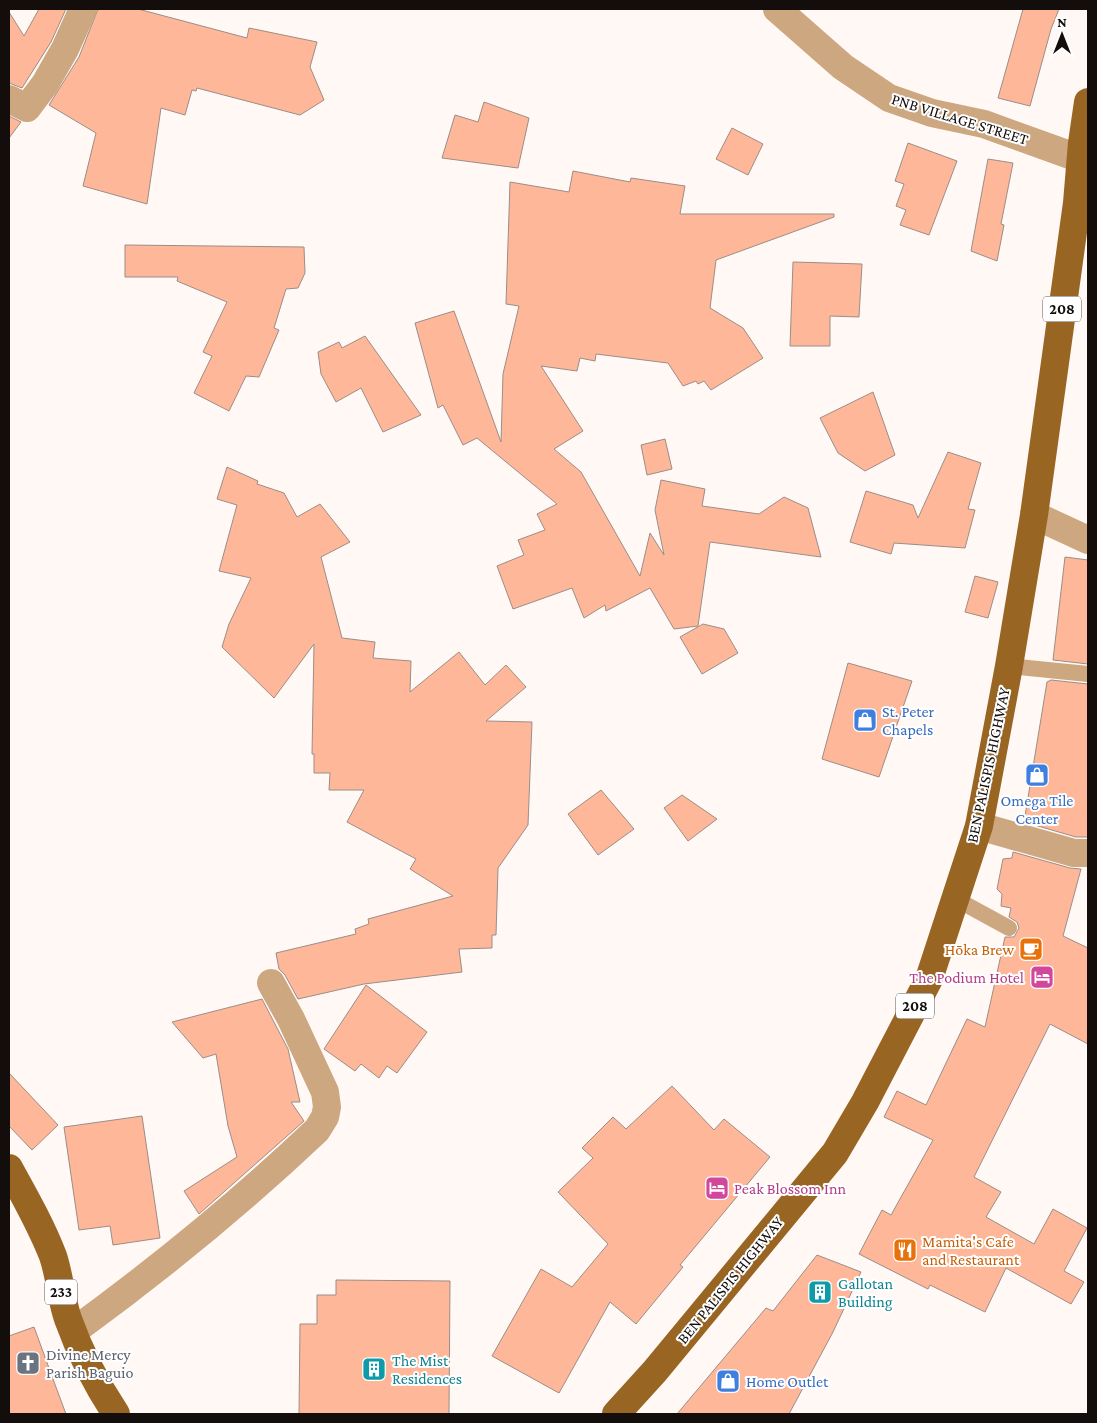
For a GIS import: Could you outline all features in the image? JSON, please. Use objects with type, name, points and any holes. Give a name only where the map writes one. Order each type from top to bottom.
[{"type":"main road","name":"BEN PALISPIS HIGHWAY","points":[[616,1414],[655,1371],[835,1152],[865,1102],[929,978],[979,826],[1009,666],[1083,203],[1083,148],[1088,102]]},
{"type":"main road","name":"233","points":[[9,1168],[39,1222],[54,1258],[68,1319],[101,1391],[116,1414]]},
{"type":"street","points":[[9,99],[27,108],[45,84],[65,49],[83,9]]},
{"type":"street","name":"PNB VILLAGE STREET","points":[[777,9],[843,67],[889,98],[932,113],[1083,148]]},
{"type":"street","points":[[1034,515],[1088,540]]},
{"type":"street","points":[[979,826],[1074,853],[1088,853]]},
{"type":"street","points":[[74,1331],[149,1276],[226,1211],[317,1130],[325,1117],[327,1107],[325,1092],[291,1018],[271,983]]},
{"type":"lane","points":[[1009,666],[1088,674]]},
{"type":"lane","points":[[954,898],[1009,928]]},
{"type":"building","points":[[39,9],[66,9],[51,42],[22,88],[9,83],[9,12],[24,36]]},
{"type":"building","points":[[98,9],[138,9],[247,38],[249,28],[317,42],[310,67],[324,100],[300,115],[197,88],[196,91],[192,90],[185,115],[161,108],[147,204],[83,186],[96,133],[49,105],[79,57]]},
{"type":"building","points":[[1023,9],[1059,9],[1051,29],[1030,106],[998,98]]},
{"type":"building","points":[[484,102],[529,118],[518,168],[442,158],[455,115],[478,122]]},
{"type":"building","points":[[9,116],[21,122],[9,138]]},
{"type":"building","points":[[732,128],[763,144],[748,175],[716,159]]},
{"type":"building","points":[[908,143],[957,161],[929,235],[900,225],[906,210],[896,206],[904,184],[895,181]]},
{"type":"building","points":[[988,159],[1013,163],[1001,224],[1004,225],[997,261],[971,251]]},
{"type":"building","points":[[573,171],[630,182],[631,178],[685,186],[680,214],[834,214],[834,217],[716,260],[710,308],[743,328],[763,358],[711,390],[704,381],[698,384],[696,381],[683,386],[668,363],[596,354],[595,361],[580,358],[577,371],[541,366],[583,431],[554,449],[581,472],[640,576],[650,533],[664,555],[655,510],[661,480],[705,489],[702,506],[759,514],[784,497],[808,508],[821,557],[710,542],[698,626],[674,629],[650,588],[606,611],[605,605],[584,618],[572,588],[513,609],[497,566],[524,555],[518,540],[545,530],[537,514],[557,504],[477,438],[463,445],[443,405],[438,408],[415,323],[454,311],[501,442],[503,374],[519,306],[506,304],[510,182],[569,192]]},
{"type":"building","points":[[125,245],[304,247],[305,273],[298,288],[286,289],[274,328],[279,330],[259,377],[246,376],[229,411],[194,393],[212,356],[203,352],[227,302],[177,281],[178,277],[125,277]]},
{"type":"building","points":[[793,262],[862,264],[859,317],[830,316],[830,346],[790,346]]},
{"type":"building","points":[[365,336],[421,415],[383,432],[361,388],[336,402],[321,374],[318,352],[339,342],[342,348]]},
{"type":"building","points":[[873,392],[895,455],[865,471],[838,453],[820,418]]},
{"type":"building","points":[[665,439],[672,469],[647,475],[641,445]]},
{"type":"building","points":[[948,452],[981,463],[968,509],[975,510],[965,548],[894,543],[891,554],[850,542],[866,491],[913,505],[918,518]]},
{"type":"building","points":[[227,467],[258,481],[257,484],[284,493],[297,517],[320,504],[350,542],[321,557],[342,638],[375,642],[373,658],[411,661],[410,692],[459,652],[485,685],[506,665],[526,687],[486,721],[532,722],[528,825],[498,868],[496,935],[492,935],[492,948],[459,949],[462,972],[364,984],[298,999],[285,975],[279,969],[276,953],[356,934],[355,929],[369,924],[368,919],[453,896],[410,869],[416,859],[347,822],[364,790],[329,790],[330,773],[314,773],[314,754],[312,754],[314,644],[274,698],[222,647],[229,624],[251,578],[219,571],[237,505],[217,499]]},
{"type":"building","points":[[1065,557],[1088,560],[1088,664],[1053,660]]},
{"type":"building","points":[[975,576],[998,582],[988,618],[965,612]]},
{"type":"building","points":[[703,624],[724,629],[738,653],[702,674],[680,637]]},
{"type":"building","name":"St. Peter Chapels","points":[[848,663],[912,681],[879,777],[822,759]]},
{"type":"building","points":[[1051,680],[1088,684],[1088,837],[1076,837],[1024,822],[1047,682]]},
{"type":"building","points":[[601,790],[634,829],[598,855],[568,814]]},
{"type":"building","points":[[682,795],[717,819],[688,841],[664,808]]},
{"type":"building","points":[[1013,852],[1070,868],[1081,869],[1063,936],[1088,948],[1088,1044],[1050,1024],[974,1177],[1001,1192],[986,1217],[1034,1244],[1053,1209],[1087,1228],[1064,1271],[1084,1282],[1071,1304],[1006,1268],[985,1312],[930,1285],[928,1289],[859,1254],[882,1210],[891,1215],[933,1140],[884,1117],[897,1091],[926,1105],[967,1019],[985,1027],[1005,937],[1014,937],[1019,928],[1017,922],[1009,917],[1011,908],[1001,906],[1002,894],[997,889],[1003,859],[1012,858]]},
{"type":"building","points":[[366,985],[427,1032],[397,1073],[387,1066],[379,1078],[361,1064],[355,1071],[324,1049]]},
{"type":"building","points":[[262,999],[288,1049],[300,1102],[291,1102],[304,1121],[199,1214],[184,1191],[237,1157],[228,1126],[216,1054],[203,1058],[172,1022]]},
{"type":"building","points":[[9,1073],[58,1125],[32,1150],[9,1126]]},
{"type":"building","points":[[672,1086],[714,1130],[724,1119],[770,1157],[680,1265],[683,1267],[636,1324],[610,1302],[559,1393],[492,1356],[541,1269],[572,1287],[608,1244],[558,1192],[593,1158],[582,1148],[613,1117],[626,1129]]},
{"type":"building","points":[[142,1116],[160,1238],[113,1245],[110,1226],[79,1230],[64,1127]]},
{"type":"building","points":[[817,1255],[861,1272],[833,1332],[789,1414],[677,1414],[766,1308],[773,1311]]},
{"type":"building","name":"The Mist Residences","points":[[336,1280],[450,1281],[449,1414],[299,1414],[300,1324],[317,1324],[317,1295],[336,1295]]},
{"type":"building","name":"Divine Mercy Parish Baguio","points":[[34,1327],[66,1414],[9,1414],[9,1336]]},
{"type":"place","name":"St. Peter Chapels","points":[[865,720]]},
{"type":"place","name":"Omega Tile Center","points":[[1037,775]]},
{"type":"place","name":"Hōka Brew","points":[[1031,949]]},
{"type":"place","name":"The Podium Hotel","points":[[1042,977]]},
{"type":"place","name":"Peak Blossom Inn","points":[[717,1188]]},
{"type":"place","name":"Mamita's Cafe and Restaurant","points":[[905,1250]]},
{"type":"place","name":"Gallotan Building","points":[[820,1292]]},
{"type":"place","name":"Divine Mercy Parish Baguio","points":[[28,1363]]},
{"type":"place","name":"The Mist Residences","points":[[374,1369]]},
{"type":"place","name":"Home Outlet","points":[[728,1381]]}]
